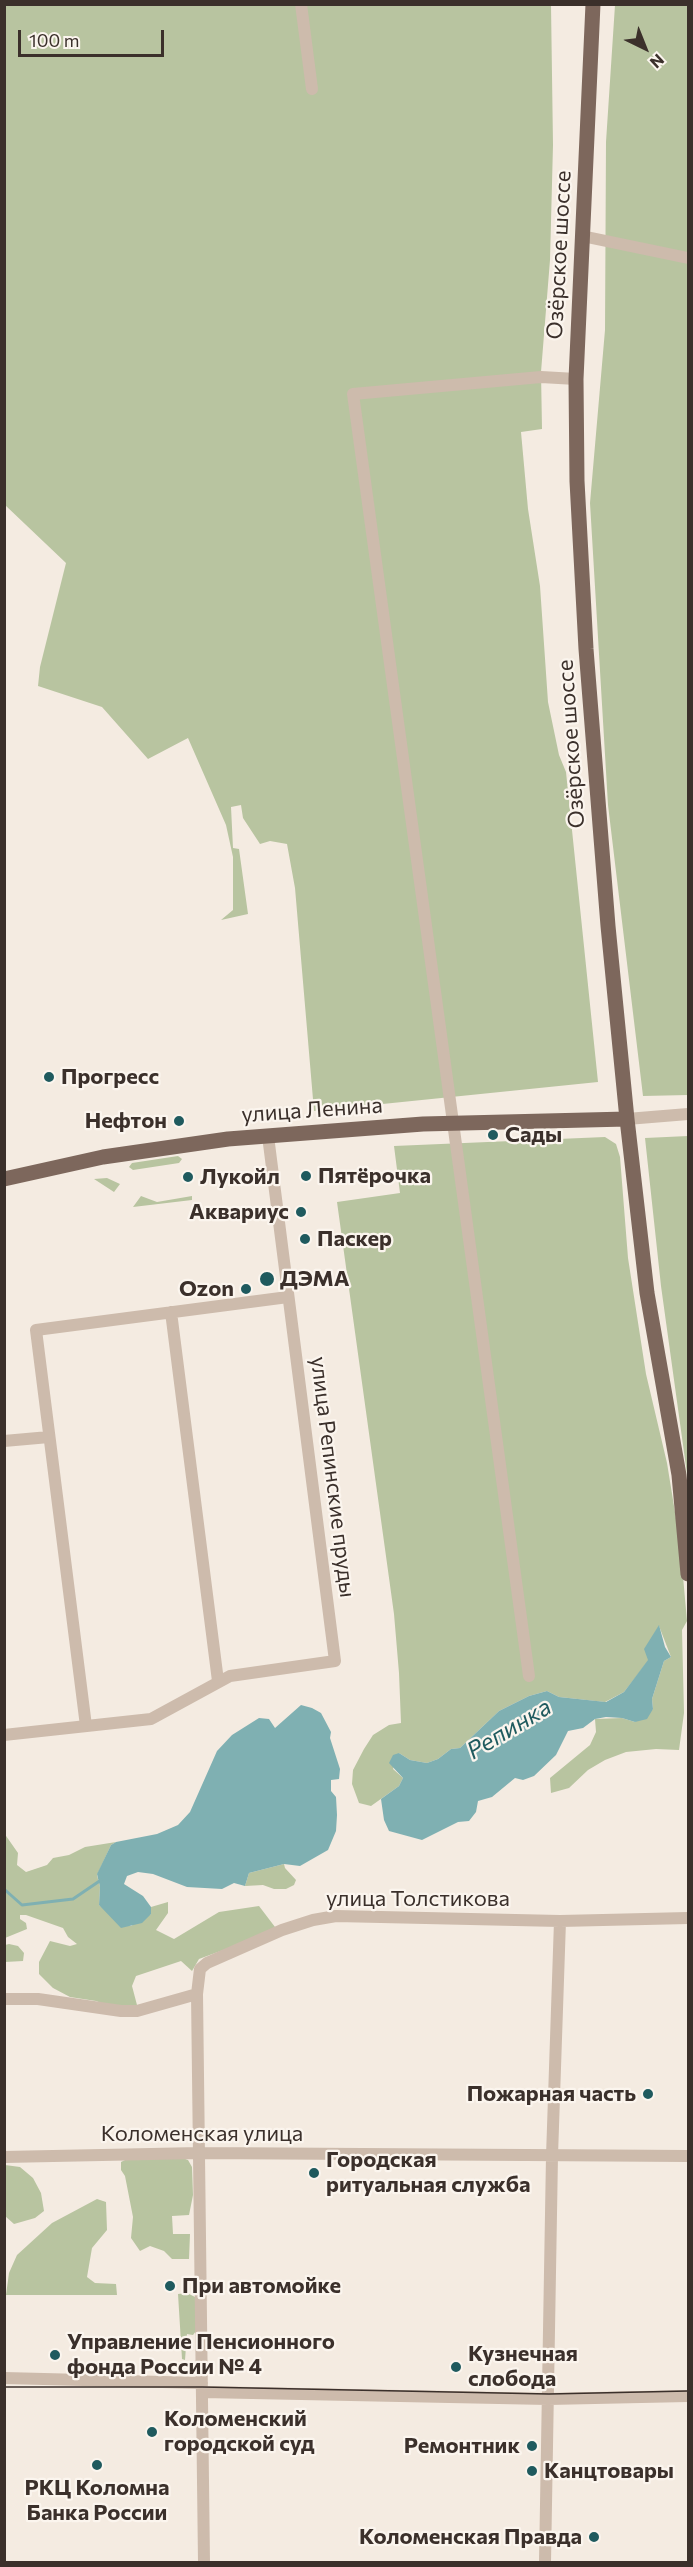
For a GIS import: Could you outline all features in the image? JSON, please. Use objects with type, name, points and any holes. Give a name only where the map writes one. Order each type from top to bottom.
[{"type":"main road","name":"Озёрское шоссе","points":[[593,4],[576,379],[577,481],[586,649],[608,926],[627,1119],[647,1293],[679,1475]]},
{"type":"main road","name":"улица Ленина","points":[[4,1179],[103,1157],[192,1143],[453,1123],[627,1119]]},
{"type":"main road","points":[[679,1475],[688,1499]]},
{"type":"main road","points":[[679,1475],[688,1574]]},
{"type":"street","points":[[301,4],[312,88]]},
{"type":"street","points":[[582,236],[688,258]]},
{"type":"street","points":[[529,1676],[353,394],[541,377],[576,379]]},
{"type":"street","points":[[627,1119],[688,1114]]},
{"type":"street","points":[[86,1726],[36,1330],[288,1297],[268,1136]]},
{"type":"street","name":"улица Репинские пруды","points":[[4,1735],[151,1719],[230,1676],[335,1661],[288,1297]]},
{"type":"street","points":[[171,1312],[218,1681]]},
{"type":"street","points":[[4,1441],[49,1437]]},
{"type":"street","name":"улица Толстикова","points":[[204,2562],[197,1994],[200,1969],[207,1963],[282,1930],[313,1920],[360,1916],[560,1921],[688,1917]]},
{"type":"street","points":[[545,2562],[552,2156],[560,1921]]},
{"type":"street","points":[[4,1999],[38,1999],[121,2011],[137,2011],[197,1994]]},
{"type":"street","name":"Коломенская улица","points":[[4,2157],[200,2153],[688,2156]]},
{"type":"street","points":[[4,2378],[202,2388],[548,2399],[688,2396]]},
{"type":"green space","points":[[4,5],[551,5],[553,145],[550,260],[541,372],[542,429],[521,432],[528,509],[540,586],[548,702],[559,755],[566,772],[598,1082],[314,1111],[295,888],[287,844],[270,841],[260,844],[243,818],[241,805],[231,807],[233,848],[239,849],[248,914],[221,920],[233,910],[233,857],[226,825],[188,738],[148,759],[102,707],[38,686],[40,667],[66,563],[5,505]]},
{"type":"green space","points":[[615,5],[688,5],[688,1095],[643,1096],[608,805],[590,503],[605,330],[606,142]]},
{"type":"green space","points":[[688,1136],[688,1481],[661,1286],[645,1138]]},
{"type":"green space","points":[[605,1137],[616,1144],[620,1157],[628,1258],[646,1374],[667,1463],[680,1543],[687,1621],[682,1630],[684,1713],[679,1750],[656,1749],[626,1752],[588,1770],[569,1788],[551,1793],[550,1778],[590,1745],[596,1732],[595,1719],[622,1718],[635,1722],[653,1709],[652,1699],[664,1661],[671,1657],[659,1626],[654,1635],[649,1660],[624,1692],[605,1702],[559,1697],[547,1691],[529,1696],[499,1711],[460,1748],[451,1749],[438,1759],[427,1763],[410,1760],[399,1753],[393,1769],[403,1778],[399,1786],[371,1806],[359,1803],[352,1784],[353,1770],[364,1749],[373,1735],[389,1725],[401,1723],[394,1614],[337,1202],[400,1193],[394,1146]]},
{"type":"green space","points":[[178,1156],[182,1159],[179,1163],[133,1170],[129,1167],[132,1163]]},
{"type":"green space","points":[[107,1178],[120,1184],[114,1192],[94,1179]]},
{"type":"green space","points":[[141,1196],[157,1202],[192,1196],[192,1200],[133,1207]]},
{"type":"green space","points":[[4,1833],[18,1853],[17,1865],[26,1872],[47,1865],[53,1858],[69,1855],[85,1847],[116,1842],[111,1845],[97,1875],[100,1887],[99,1905],[126,1926],[131,1926],[151,1914],[151,1907],[168,1902],[168,1913],[156,1930],[174,1939],[219,1912],[259,1906],[275,1927],[261,1936],[199,1959],[192,1971],[181,1961],[136,1976],[132,1986],[137,2005],[117,2009],[96,2001],[70,1997],[53,1988],[39,1974],[39,1962],[50,1941],[70,1946],[77,1944],[68,1937],[63,1928],[20,1915],[27,1929],[5,1938]]},
{"type":"green space","points":[[284,1864],[296,1880],[294,1885],[286,1889],[274,1889],[263,1885],[245,1886],[249,1873]]},
{"type":"green space","points":[[5,1945],[18,1946],[24,1953],[23,1961],[5,1962]]},
{"type":"green space","points":[[180,2157],[188,2160],[192,2167],[193,2195],[189,2215],[172,2216],[173,2234],[190,2234],[189,2259],[172,2259],[164,2251],[150,2246],[140,2251],[131,2238],[133,2217],[125,2176],[121,2170],[121,2162],[129,2158]]},
{"type":"green space","points":[[5,2165],[20,2167],[33,2178],[41,2193],[44,2211],[35,2218],[14,2224],[5,2216]]},
{"type":"green space","points":[[97,2199],[106,2202],[107,2230],[92,2248],[87,2277],[95,2283],[116,2284],[117,2295],[6,2295],[9,2273],[17,2255],[52,2223]]},
{"type":"green space","points":[[187,2293],[195,2297],[197,2306],[196,2331],[193,2335],[187,2334],[185,2360],[182,2359],[178,2294]]},
{"type":"water","points":[[659,1625],[665,1647],[671,1657],[664,1661],[652,1699],[653,1709],[647,1719],[635,1722],[606,1717],[595,1719],[583,1728],[568,1731],[556,1755],[534,1776],[523,1780],[515,1778],[492,1797],[478,1801],[476,1812],[469,1821],[458,1822],[422,1840],[389,1831],[384,1820],[381,1799],[399,1786],[403,1778],[389,1763],[393,1755],[399,1753],[410,1760],[427,1763],[438,1759],[451,1749],[460,1748],[499,1711],[529,1696],[547,1691],[559,1697],[606,1702],[624,1692],[648,1660],[644,1649]]},
{"type":"water","points":[[301,1705],[321,1713],[331,1732],[330,1738],[340,1769],[339,1779],[331,1780],[331,1791],[336,1797],[337,1815],[336,1831],[328,1850],[300,1866],[284,1864],[249,1873],[245,1886],[234,1883],[222,1889],[187,1887],[153,1874],[138,1872],[127,1876],[124,1884],[143,1896],[151,1907],[151,1914],[142,1923],[121,1928],[99,1905],[100,1887],[97,1874],[111,1845],[157,1834],[178,1825],[190,1812],[217,1751],[232,1735],[259,1718],[269,1719],[275,1728]]},
{"type":"waterway","name":"Репинка","points":[[4,1889],[22,1905],[73,1899],[101,1880]]},
{"type":"tram line","points":[[4,2387],[202,2387],[549,2394],[688,2391]]},
{"type":"place","name":"Прогресс","points":[[49,1077]]},
{"type":"place","name":"Нефтон","points":[[179,1121]]},
{"type":"place","name":"Сады","points":[[493,1135]]},
{"type":"place","name":"Пятёрочка","points":[[306,1176]]},
{"type":"place","name":"Лукойл","points":[[188,1177]]},
{"type":"place","name":"Аквариус","points":[[301,1212]]},
{"type":"place","name":"Паскер","points":[[305,1239]]},
{"type":"place","name":"ДЭМА","points":[[267,1279]]},
{"type":"place","name":"Ozon","points":[[246,1289]]},
{"type":"place","name":"Пожарная часть","points":[[648,2094]]},
{"type":"place","name":"Городская ритуальная служба","points":[[314,2173]]},
{"type":"place","name":"При автомойке","points":[[170,2286]]},
{"type":"place","name":"Управление Пенсионного фонда России № 4","points":[[55,2355]]},
{"type":"place","name":"Кузнечная слобода","points":[[456,2367]]},
{"type":"place","name":"Коломенский городской суд","points":[[152,2432]]},
{"type":"place","name":"Ремонтник","points":[[532,2446]]},
{"type":"place","name":"РКЦ Коломна Банка России","points":[[97,2465]]},
{"type":"place","name":"Канцтовары","points":[[532,2471]]},
{"type":"place","name":"Коломенская Правда","points":[[594,2537]]}]
